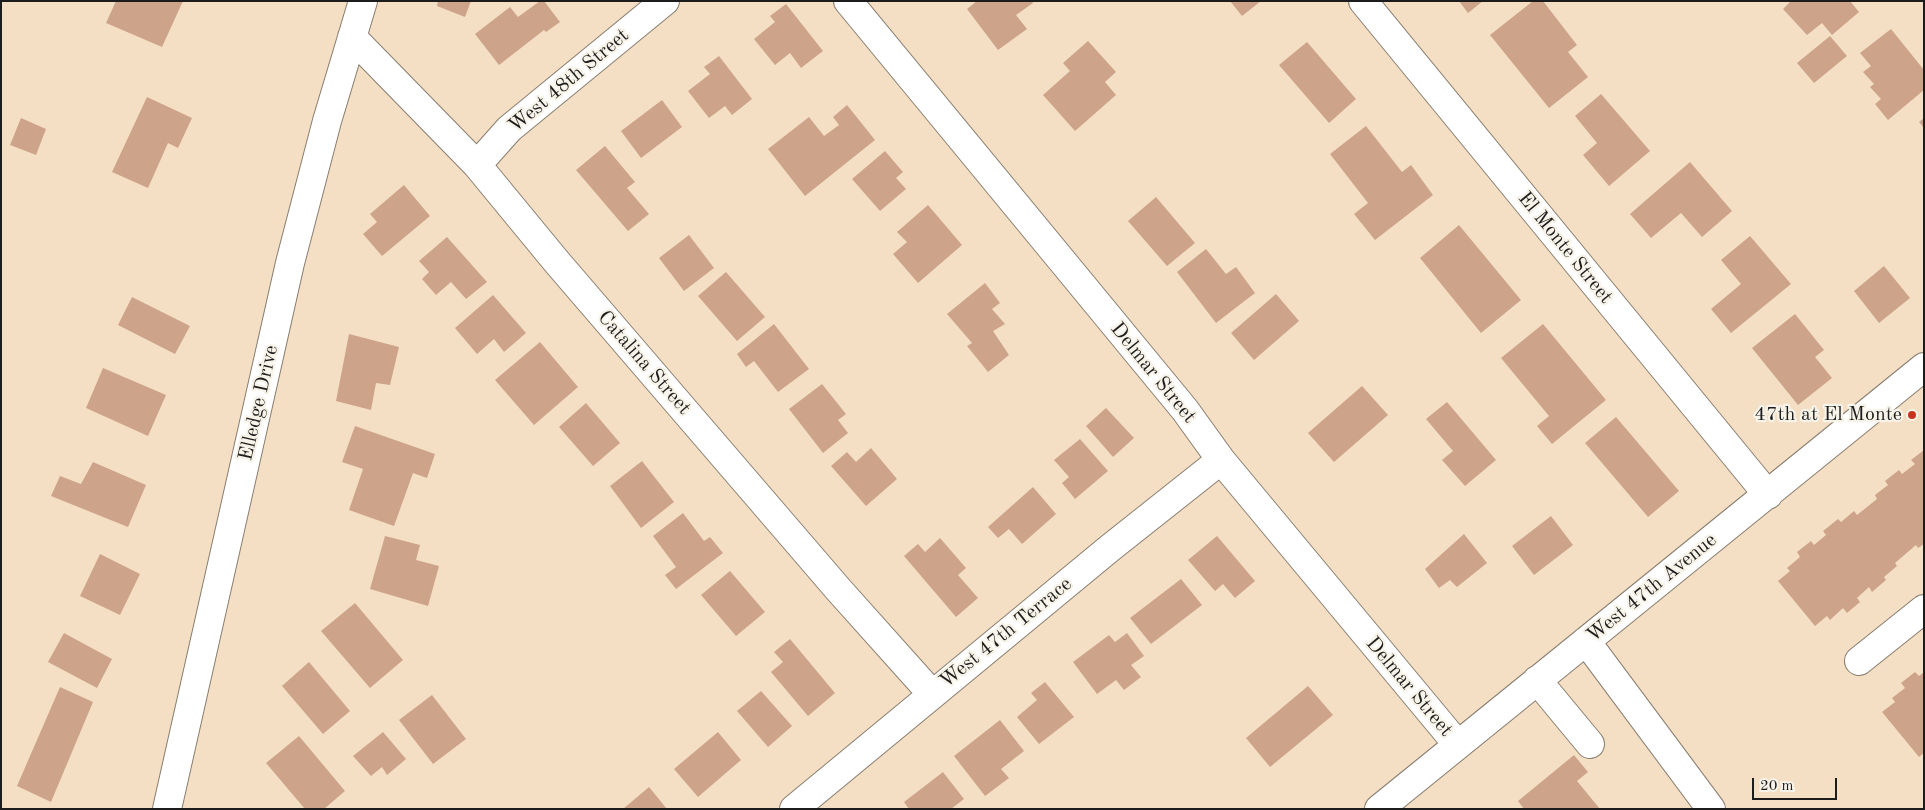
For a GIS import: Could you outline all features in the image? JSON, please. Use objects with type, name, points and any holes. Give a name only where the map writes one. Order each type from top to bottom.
[{"type":"street","name":"Elledge Drive","points":[[167,809],[290,263],[327,121],[363,1]]},
{"type":"street","name":"West 48th Street","points":[[477,165],[509,130],[665,1]]},
{"type":"street","name":"Delmar Street","points":[[848,1],[1185,410],[1221,460],[1458,745]]},
{"type":"street","name":"El Monte Street","points":[[1362,1],[1768,495]]},
{"type":"street","name":"Catalina Street","points":[[352,37],[477,165],[556,261],[818,566],[932,694]]},
{"type":"street","name":"West 47th Avenue","points":[[1379,809],[1924,367]]},
{"type":"street","name":"West 47th Terrace","points":[[794,809],[1102,554],[1221,460]]},
{"type":"street","points":[[1859,661],[1924,609]]},
{"type":"street","points":[[1586,641],[1711,809]]},
{"type":"street","points":[[1537,680],[1590,744]]},
{"type":"building","points":[[116,1],[183,1],[162,47],[106,23]]},
{"type":"building","points":[[438,1],[471,1],[465,17],[437,6]]},
{"type":"building","points":[[540,1],[544,1],[560,22],[546,32],[544,30],[499,65],[475,34],[510,7],[518,17]]},
{"type":"building","points":[[977,1],[1032,1],[1033,3],[1016,15],[1027,29],[998,50],[967,9]]},
{"type":"building","points":[[1230,1],[1261,1],[1242,16]]},
{"type":"building","points":[[1459,1],[1483,1],[1468,13]]},
{"type":"building","points":[[1533,1],[1543,1],[1577,45],[1568,52],[1588,77],[1549,108],[1490,35]]},
{"type":"building","points":[[1791,1],[1850,1],[1859,12],[1832,35],[1822,23],[1807,35],[1783,9]]},
{"type":"building","points":[[786,4],[823,51],[801,68],[790,53],[775,65],[754,39],[775,22],[770,16]]},
{"type":"building","points":[[1891,29],[1924,70],[1924,90],[1888,120],[1875,104],[1881,99],[1870,87],[1874,84],[1863,72],[1871,66],[1860,53]]},
{"type":"building","points":[[1830,36],[1847,56],[1814,83],[1797,63]]},
{"type":"building","points":[[1088,41],[1116,72],[1105,82],[1116,95],[1075,131],[1043,95],[1070,71],[1063,63]]},
{"type":"building","points":[[1307,42],[1356,99],[1329,123],[1279,65]]},
{"type":"building","points":[[719,56],[752,99],[732,115],[725,106],[709,118],[688,91],[710,74],[704,67]]},
{"type":"building","points":[[1601,94],[1650,151],[1609,186],[1583,155],[1597,143],[1575,116]]},
{"type":"building","points":[[147,97],[192,118],[178,148],[168,143],[148,188],[112,172]]},
{"type":"building","points":[[662,100],[682,127],[641,158],[621,131]]},
{"type":"building","points":[[847,105],[875,140],[805,196],[768,149],[809,117],[824,136],[839,125],[833,117]]},
{"type":"building","points":[[21,118],[46,129],[36,155],[10,145]]},
{"type":"building","points":[[1924,118],[1924,128],[1919,122]]},
{"type":"building","points":[[1366,126],[1402,172],[1411,165],[1433,195],[1375,240],[1354,214],[1368,203],[1330,154]]},
{"type":"building","points":[[605,146],[635,182],[627,188],[649,214],[628,231],[576,170]]},
{"type":"building","points":[[885,151],[903,172],[896,178],[906,189],[880,211],[852,179]]},
{"type":"building","points":[[1690,162],[1732,211],[1702,237],[1681,213],[1651,238],[1630,214]]},
{"type":"building","points":[[404,185],[430,216],[382,256],[363,234],[377,222],[370,214]]},
{"type":"building","points":[[1156,197],[1195,243],[1167,266],[1128,221]]},
{"type":"building","points":[[928,205],[962,245],[918,283],[893,254],[907,242],[897,232]]},
{"type":"building","points":[[1459,225],[1521,300],[1481,333],[1420,258]]},
{"type":"building","points":[[689,235],[714,268],[684,291],[659,258]]},
{"type":"building","points":[[1750,236],[1791,284],[1731,333],[1711,309],[1741,284],[1721,260]]},
{"type":"building","points":[[447,237],[487,282],[466,299],[451,282],[436,295],[422,279],[429,272],[419,261]]},
{"type":"building","points":[[1206,249],[1226,274],[1236,267],[1255,293],[1216,323],[1177,272]]},
{"type":"building","points":[[1884,266],[1910,298],[1879,323],[1854,291]]},
{"type":"building","points":[[726,272],[765,317],[737,341],[698,296]]},
{"type":"building","points":[[985,283],[1000,303],[992,309],[1005,324],[993,331],[1009,355],[988,372],[967,346],[972,343],[947,314]]},
{"type":"building","points":[[1276,294],[1299,321],[1254,360],[1231,333]]},
{"type":"building","points":[[493,295],[526,333],[504,352],[494,339],[477,354],[455,328]]},
{"type":"building","points":[[132,297],[190,326],[175,354],[118,325]]},
{"type":"building","points":[[1795,314],[1824,350],[1815,357],[1832,378],[1798,405],[1752,348]]},
{"type":"building","points":[[774,324],[809,369],[778,392],[754,361],[746,367],[737,354]]},
{"type":"building","points":[[1543,324],[1606,400],[1552,444],[1537,426],[1549,416],[1501,358]]},
{"type":"building","points":[[349,334],[399,347],[390,385],[376,383],[371,410],[336,401]]},
{"type":"building","points":[[540,342],[578,387],[534,425],[495,380]]},
{"type":"building","points":[[103,368],[166,395],[148,436],[86,408]]},
{"type":"building","points":[[822,384],[846,414],[838,420],[848,433],[823,453],[789,409]]},
{"type":"building","points":[[1362,386],[1388,415],[1334,462],[1308,433]]},
{"type":"building","points":[[1447,402],[1496,460],[1465,486],[1442,460],[1453,451],[1426,419]]},
{"type":"building","points":[[586,403],[620,443],[593,466],[559,427]]},
{"type":"building","points":[[1106,408],[1134,438],[1113,457],[1086,426]]},
{"type":"building","points":[[1616,417],[1679,491],[1648,517],[1585,443]]},
{"type":"building","points":[[355,426],[435,454],[427,478],[413,473],[394,526],[349,510],[363,469],[342,462]]},
{"type":"building","points":[[1080,439],[1108,471],[1075,499],[1062,483],[1069,477],[1054,460]]},
{"type":"building","points":[[871,448],[897,479],[866,506],[831,466],[847,452],[856,462]]},
{"type":"building","points":[[1924,450],[1924,544],[1918,548],[1916,545],[1895,563],[1897,566],[1884,577],[1886,580],[1872,592],[1869,587],[1857,598],[1860,602],[1847,613],[1843,608],[1830,620],[1827,616],[1815,626],[1778,581],[1790,571],[1787,568],[1800,557],[1797,552],[1811,541],[1814,545],[1826,535],[1823,531],[1838,519],[1841,522],[1854,511],[1857,515],[1877,499],[1875,495],[1888,485],[1885,481],[1899,470],[1902,474],[1915,464],[1911,460]]},
{"type":"building","points":[[642,461],[674,502],[641,528],[610,486]]},
{"type":"building","points":[[93,462],[146,485],[128,527],[51,496],[60,476],[81,484]]},
{"type":"building","points":[[1033,487],[1056,514],[1022,544],[1009,529],[998,538],[988,527]]},
{"type":"building","points":[[683,513],[704,541],[710,537],[723,553],[676,589],[665,575],[676,567],[653,536]]},
{"type":"building","points":[[1551,516],[1573,545],[1534,575],[1512,546]]},
{"type":"building","points":[[1464,534],[1487,563],[1457,587],[1450,580],[1439,588],[1425,569]]},
{"type":"building","points":[[385,536],[420,545],[416,560],[439,566],[428,606],[370,589]]},
{"type":"building","points":[[1217,536],[1255,581],[1235,598],[1223,584],[1215,591],[1188,560]]},
{"type":"building","points":[[940,538],[966,568],[958,575],[978,598],[956,617],[904,556],[918,544],[925,552]]},
{"type":"building","points":[[100,554],[140,574],[120,615],[80,596]]},
{"type":"building","points":[[730,571],[765,612],[736,636],[701,595]]},
{"type":"building","points":[[1181,579],[1202,605],[1151,644],[1130,618]]},
{"type":"building","points":[[355,603],[403,660],[370,688],[321,631]]},
{"type":"building","points":[[64,633],[112,659],[97,688],[48,662]]},
{"type":"building","points":[[1127,633],[1144,656],[1131,665],[1141,677],[1124,690],[1116,680],[1097,694],[1073,662],[1109,635],[1115,642]]},
{"type":"building","points":[[790,639],[835,693],[808,716],[771,672],[783,662],[774,652]]},
{"type":"building","points":[[309,662],[350,711],[323,734],[282,686]]},
{"type":"building","points":[[1915,672],[1919,676],[1924,672],[1924,753],[1919,757],[1882,712],[1895,702],[1892,698],[1905,688],[1901,683]]},
{"type":"building","points":[[1045,682],[1074,717],[1039,744],[1017,717],[1037,700],[1031,693]]},
{"type":"building","points":[[1308,686],[1333,715],[1270,767],[1246,738]]},
{"type":"building","points":[[60,687],[93,702],[51,802],[17,786]]},
{"type":"building","points":[[761,691],[792,726],[768,747],[737,711]]},
{"type":"building","points":[[432,695],[466,739],[433,764],[399,720]]},
{"type":"building","points":[[1000,720],[1024,751],[1001,769],[1009,778],[985,796],[954,756]]},
{"type":"building","points":[[383,732],[406,759],[387,775],[382,767],[371,776],[353,756]]},
{"type":"building","points":[[718,732],[741,760],[698,797],[674,769]]},
{"type":"building","points":[[299,736],[345,791],[324,809],[305,809],[266,763]]},
{"type":"building","points":[[1574,755],[1588,772],[1577,781],[1600,809],[1524,809],[1518,801]]},
{"type":"building","points":[[943,772],[964,799],[951,809],[909,809],[904,802]]},
{"type":"building","points":[[649,787],[667,809],[623,809]]},
{"type":"place","name":"47th at El Monte","points":[[1912,415]]}]
